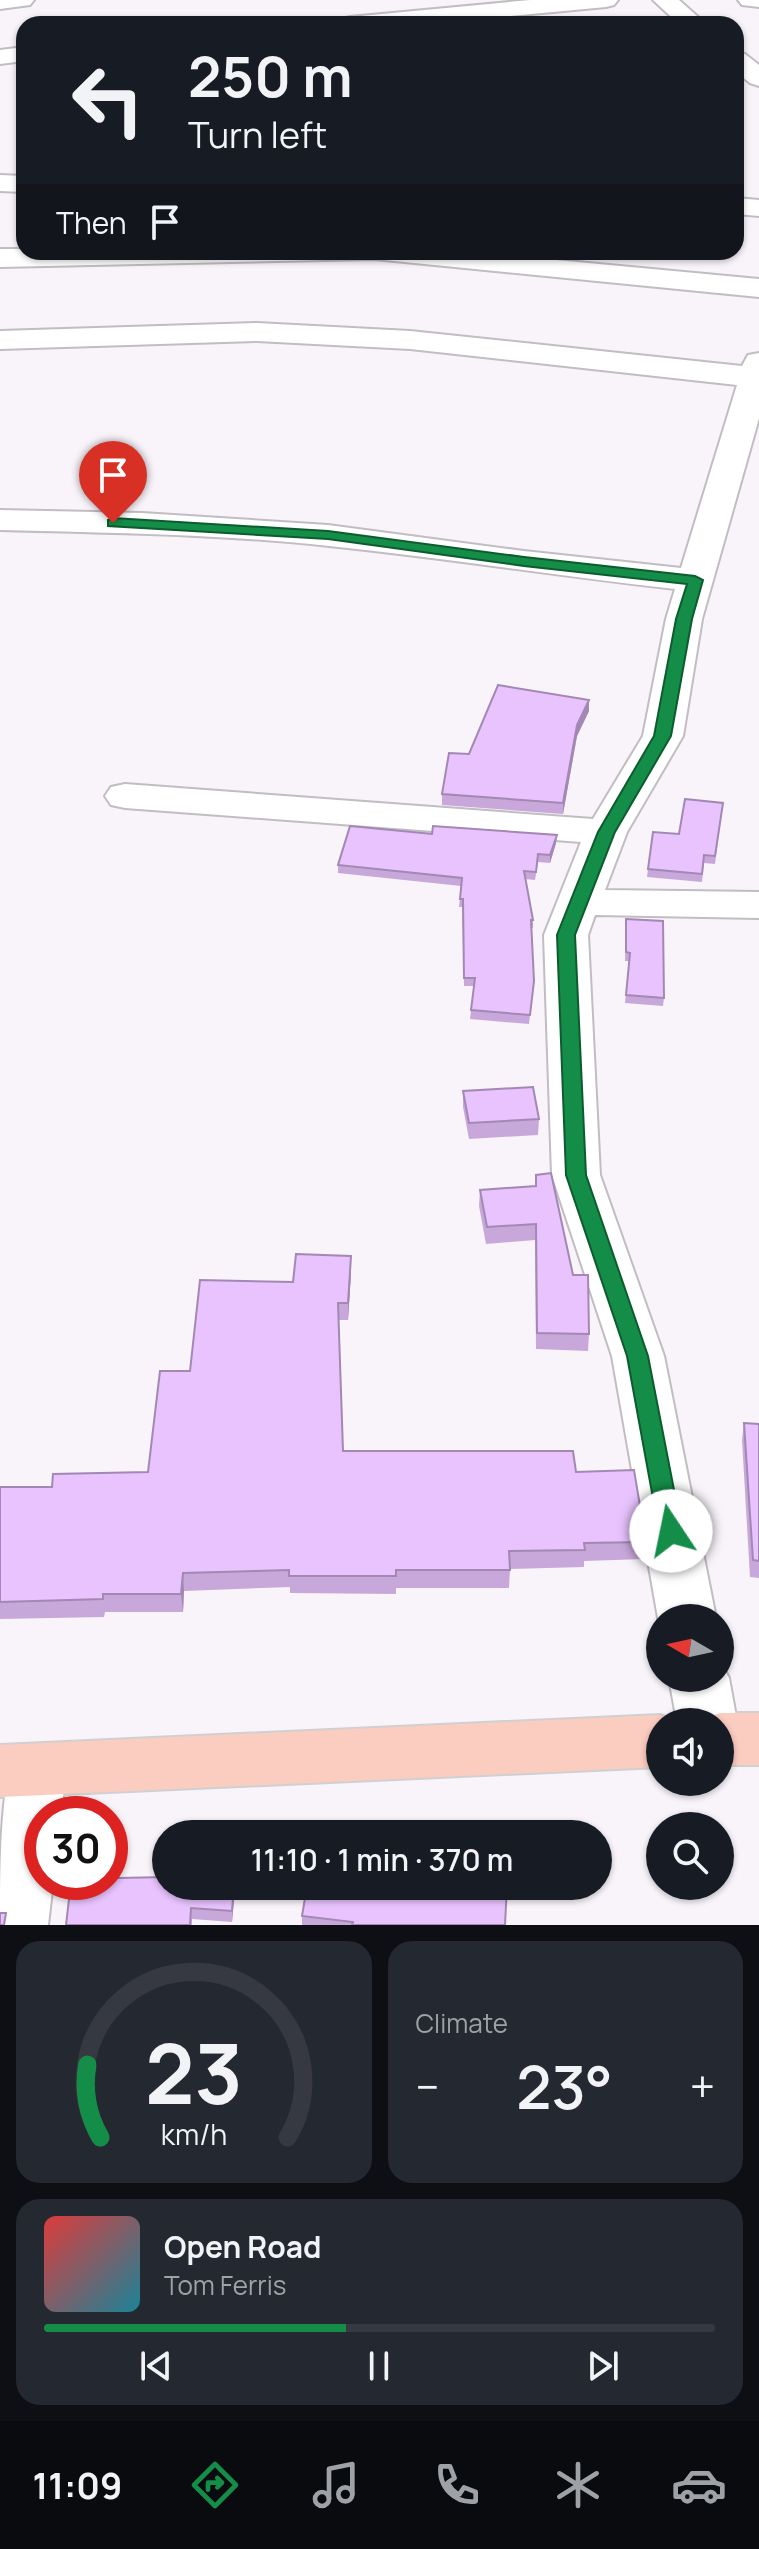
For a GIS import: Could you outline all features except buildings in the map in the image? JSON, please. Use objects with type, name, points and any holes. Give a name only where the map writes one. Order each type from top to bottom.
[{"type":"highway","points":[[734,1739],[759,1739]]},
{"type":"highway","points":[[17,1771],[646,1742]]},
{"type":"street","points":[[0,2],[22,0]]},
{"type":"street","points":[[435,16],[606,0]]},
{"type":"street","points":[[665,0],[684,16]]},
{"type":"street","points":[[750,0],[759,0]]},
{"type":"street","points":[[463,260],[759,288]]},
{"type":"street","points":[[0,340],[257,332],[410,340],[757,370],[684,619],[663,736],[606,832],[566,935],[576,1175],[638,1356],[684,1604]]},
{"type":"street","points":[[0,520],[142,523],[328,535],[524,562],[695,580]]},
{"type":"street","points":[[125,796],[606,832]]},
{"type":"street","points":[[579,902],[759,905]]},
{"type":"street","points":[[16,1925],[17,1771]]},
{"type":"route","points":[[113,523],[328,535],[524,562],[695,580],[684,619],[663,736],[606,832],[566,935],[576,1175],[638,1356],[671,1531]]}]
